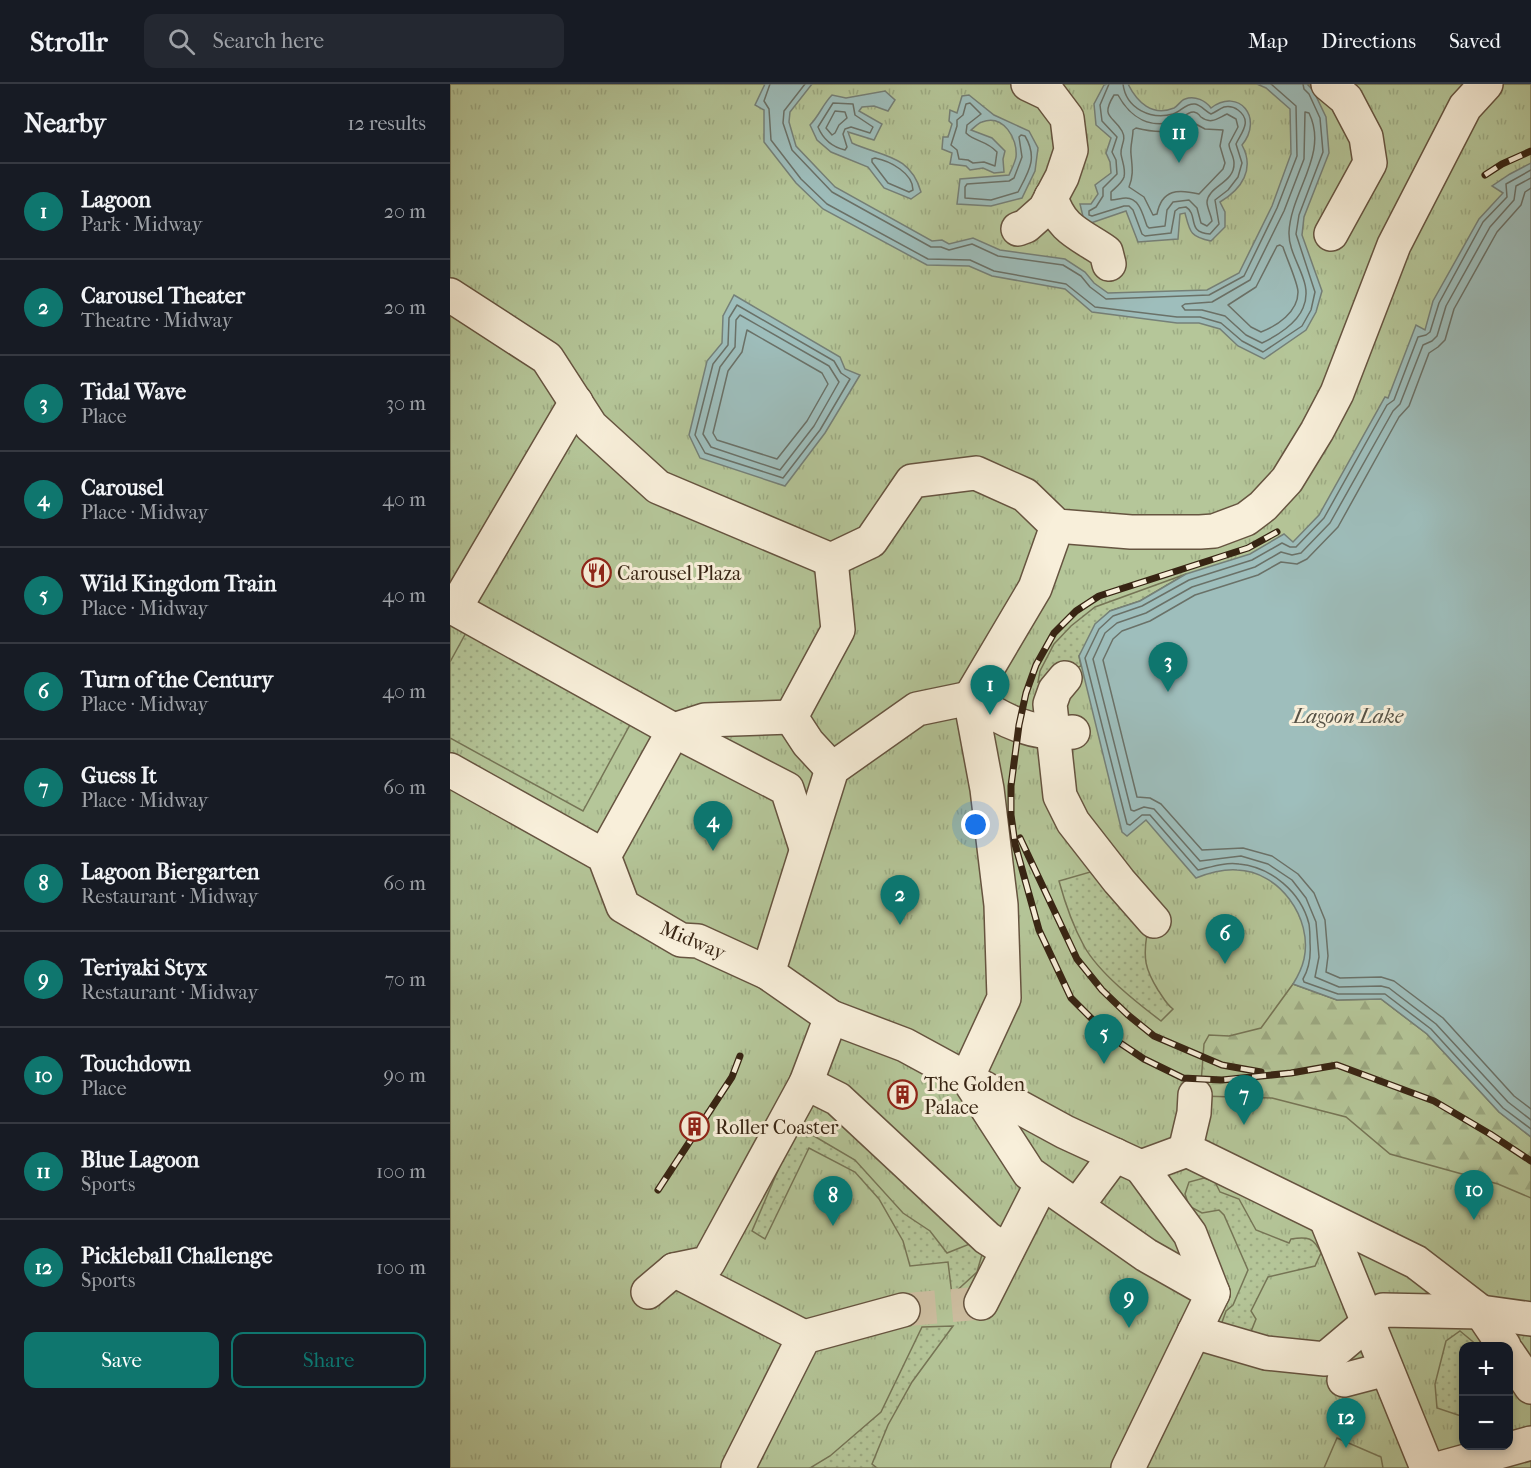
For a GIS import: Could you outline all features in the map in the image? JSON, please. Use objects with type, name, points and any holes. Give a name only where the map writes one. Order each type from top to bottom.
[{"type":"street","points":[[1328,84],[1346,99],[1366,137],[1370,163],[1343,227]]},
{"type":"street","points":[[450,296],[547,358],[591,426],[658,487],[831,560],[871,542],[912,481],[976,473],[1025,495],[1057,526],[1131,532],[1214,531],[1246,519],[1263,506],[1287,480],[1337,393],[1394,245],[1465,107],[1486,84]]},
{"type":"street","points":[[1018,230],[1026,226],[1045,208],[1062,177],[1071,150],[1066,118],[1045,87]]},
{"type":"street","points":[[1366,137],[1394,163]]},
{"type":"street","points":[[1051,197],[1056,213],[1067,226],[1079,237],[1106,252],[1109,264]]},
{"type":"street","points":[[576,402],[452,607],[674,730],[787,789],[806,848]]},
{"type":"street","points":[[1057,526],[1035,588],[970,698],[987,789],[1001,905],[1004,998],[968,1078],[1029,1173],[1146,1255],[1214,1293]]},
{"type":"street","points":[[791,717],[838,630],[831,560]]},
{"type":"street","points":[[1065,678],[1055,690],[1050,704],[1063,733],[1060,796],[1073,822],[1154,921]]},
{"type":"street","points":[[768,974],[832,769],[917,709],[970,698],[1008,721],[1063,733]]},
{"type":"street","points":[[450,770],[604,856],[674,730],[705,720],[791,717]]},
{"type":"street","points":[[791,717],[808,742],[832,769]]},
{"type":"street","name":"Midway","points":[[604,856],[623,906],[681,940],[698,941],[768,974],[831,1017],[905,1044],[1065,1132],[1128,1161]]},
{"type":"street","points":[[648,1292],[674,1270],[708,1263],[806,1083],[831,1017]]},
{"type":"street","points":[[806,1083],[838,1100],[987,1238],[1007,1251]]},
{"type":"street","points":[[1185,1151],[1194,1113],[1195,1095]]},
{"type":"street","points":[[1077,1206],[1128,1161],[1185,1151],[1416,1262],[1481,1312],[1501,1342]]},
{"type":"street","points":[[1128,1161],[1190,1234],[1214,1293],[1128,1468]]},
{"type":"street","points":[[981,1303],[1042,1183]]},
{"type":"street","points":[[1326,1219],[1427,1468]]},
{"type":"street","points":[[674,1270],[804,1337],[903,1310]]},
{"type":"street","points":[[1194,1332],[1266,1353],[1325,1359],[1383,1310],[1481,1312],[1531,1319]]},
{"type":"street","points":[[738,1468],[804,1337]]},
{"type":"street","points":[[1513,1359],[1531,1387]]},
{"type":"street","points":[[1344,1380],[1386,1369]]},
{"type":"street","points":[[1441,1468],[1531,1443]]},
{"type":"green space","points":[[450,84],[1531,84],[1531,1468],[450,1468]]},
{"type":"green space","points":[[1186,574],[1140,601],[1110,611],[1079,656],[1081,666],[1038,682],[1040,671],[1054,644],[1071,626],[1095,607]]},
{"type":"green space","points":[[467,631],[632,721],[583,811],[450,738],[450,662]]},
{"type":"green space","points":[[1097,870],[1147,934],[1145,957],[1150,976],[1166,1003],[1173,1009],[1161,1021],[1108,977],[1084,946],[1073,922],[1059,881]]},
{"type":"green space","points":[[1293,984],[1337,1000],[1381,999],[1427,1034],[1499,1112],[1531,1137],[1531,1198],[1498,1184],[1390,1154],[1346,1117],[1272,1098],[1200,1096],[1204,1044],[1209,1035],[1229,1036],[1261,1028]]},
{"type":"green space","points":[[797,1126],[855,1160],[903,1213],[930,1231],[947,1253],[972,1243],[983,1251],[977,1272],[952,1295],[948,1262],[910,1266],[903,1241],[879,1199],[855,1172],[809,1148],[765,1239],[752,1231]]},
{"type":"green space","points":[[1204,1178],[1215,1182],[1220,1192],[1239,1199],[1256,1230],[1289,1243],[1291,1239],[1310,1239],[1321,1253],[1315,1266],[1268,1277],[1251,1311],[1256,1319],[1250,1334],[1221,1325],[1226,1311],[1233,1305],[1248,1270],[1224,1215],[1219,1210],[1202,1213],[1189,1206],[1185,1194],[1189,1182]]},
{"type":"green space","points":[[953,1326],[912,1382],[888,1425],[872,1464],[877,1468],[810,1468],[830,1456],[881,1412],[922,1327]]},
{"type":"green space","points":[[1460,1331],[1473,1342],[1459,1342],[1459,1415],[1437,1408],[1435,1384],[1446,1341]]},
{"type":"green space","points":[[1337,1438],[1381,1457],[1383,1468],[1324,1468]]},
{"type":"water","points":[[765,84],[812,84],[790,112],[789,122],[796,146],[835,187],[932,241],[942,240],[949,244],[973,238],[1000,250],[1065,259],[1085,272],[1094,283],[1108,293],[1207,290],[1239,273],[1272,206],[1291,154],[1290,109],[1266,88],[1257,84],[1307,84],[1313,90],[1326,117],[1329,153],[1304,217],[1302,235],[1322,291],[1316,312],[1306,330],[1264,359],[1238,346],[1220,329],[1199,323],[1177,323],[1092,312],[1065,289],[992,276],[969,266],[927,265],[823,209],[796,183],[764,142],[764,110],[755,105]]},
{"type":"water","points":[[1128,84],[1141,102],[1159,111],[1174,108],[1189,98],[1203,101],[1211,108],[1221,102],[1231,101],[1245,108],[1250,125],[1248,135],[1242,145],[1246,154],[1247,170],[1235,191],[1220,202],[1225,212],[1225,227],[1211,241],[1199,238],[1192,233],[1185,213],[1180,214],[1178,239],[1138,242],[1126,211],[1085,225],[1080,204],[1091,204],[1098,194],[1095,185],[1111,173],[1106,153],[1111,138],[1096,125],[1094,104],[1104,85]]},
{"type":"water","points":[[885,91],[895,100],[888,111],[874,106],[862,107],[859,111],[882,124],[874,140],[848,132],[852,143],[894,158],[910,170],[921,192],[911,199],[884,188],[868,167],[831,152],[817,140],[810,125],[832,95],[846,98]]},
{"type":"water","points":[[969,95],[994,115],[1029,131],[1038,148],[1035,171],[1022,198],[991,206],[957,204],[960,179],[1009,175],[1016,157],[1012,135],[1008,129],[990,120],[971,130],[992,138],[1005,151],[1004,172],[994,173],[983,168],[970,170],[966,166],[950,164],[952,153],[942,149],[943,137],[948,137],[952,124],[949,121],[950,110],[957,113],[962,96]]},
{"type":"water","name":"Lagoon Lake","points":[[1531,163],[1531,1137],[1499,1112],[1427,1034],[1381,999],[1337,1000],[1293,984],[1304,959],[1303,928],[1298,913],[1279,888],[1252,872],[1237,870],[1216,872],[1196,878],[1146,820],[1127,836],[1122,832],[1079,656],[1095,624],[1110,611],[1140,601],[1186,574],[1250,554],[1284,534],[1293,542],[1319,515],[1385,397],[1388,398],[1416,325],[1425,330],[1433,301],[1479,219],[1503,193],[1492,186]]},
{"type":"water","points":[[734,295],[840,357],[845,369],[860,375],[825,433],[785,486],[700,458],[689,435],[707,361],[722,343],[723,316]]},
{"type":"tunnel","points":[[903,1310],[981,1303]]},
{"type":"railway","points":[[1485,175],[1502,164],[1531,151]]},
{"type":"railway","points":[[1277,532],[1248,548],[1099,596],[1076,611],[1054,633],[1036,665],[1026,693],[1019,725],[1011,786],[1011,815],[1015,844],[1039,930],[1071,998],[1108,1035],[1144,1059],[1183,1078],[1222,1080],[1291,1073],[1337,1065],[1434,1101],[1531,1161]]},
{"type":"railway","points":[[1020,838],[1077,959],[1102,990],[1154,1036],[1222,1065],[1261,1072]]},
{"type":"railway","points":[[658,1190],[732,1077],[740,1056]]},
{"type":"place","name":"Blue Lagoon","points":[[1179,163]]},
{"type":"place","name":"Carousel Plaza","points":[[596,573]]},
{"type":"place","name":"Tidal Wave","points":[[1168,692]]},
{"type":"place","name":"Lagoon","points":[[990,715]]},
{"type":"place","name":"Carousel","points":[[713,851]]},
{"type":"place","name":"Carousel Theater","points":[[900,925]]},
{"type":"place","name":"Turn of the Century","points":[[1225,964]]},
{"type":"place","name":"Wild Kingdom Train","points":[[1104,1064]]},
{"type":"place","name":"The Golden Palace","points":[[903,1095]]},
{"type":"place","name":"Guess It","points":[[1244,1125]]},
{"type":"place","name":"Roller Coaster","points":[[694,1127]]},
{"type":"place","name":"Touchdown","points":[[1474,1220]]},
{"type":"place","name":"Lagoon Biergarten","points":[[833,1226]]},
{"type":"place","name":"Teriyaki Styx","points":[[1129,1328]]},
{"type":"place","name":"Pickleball Challenge","points":[[1346,1448]]}]
